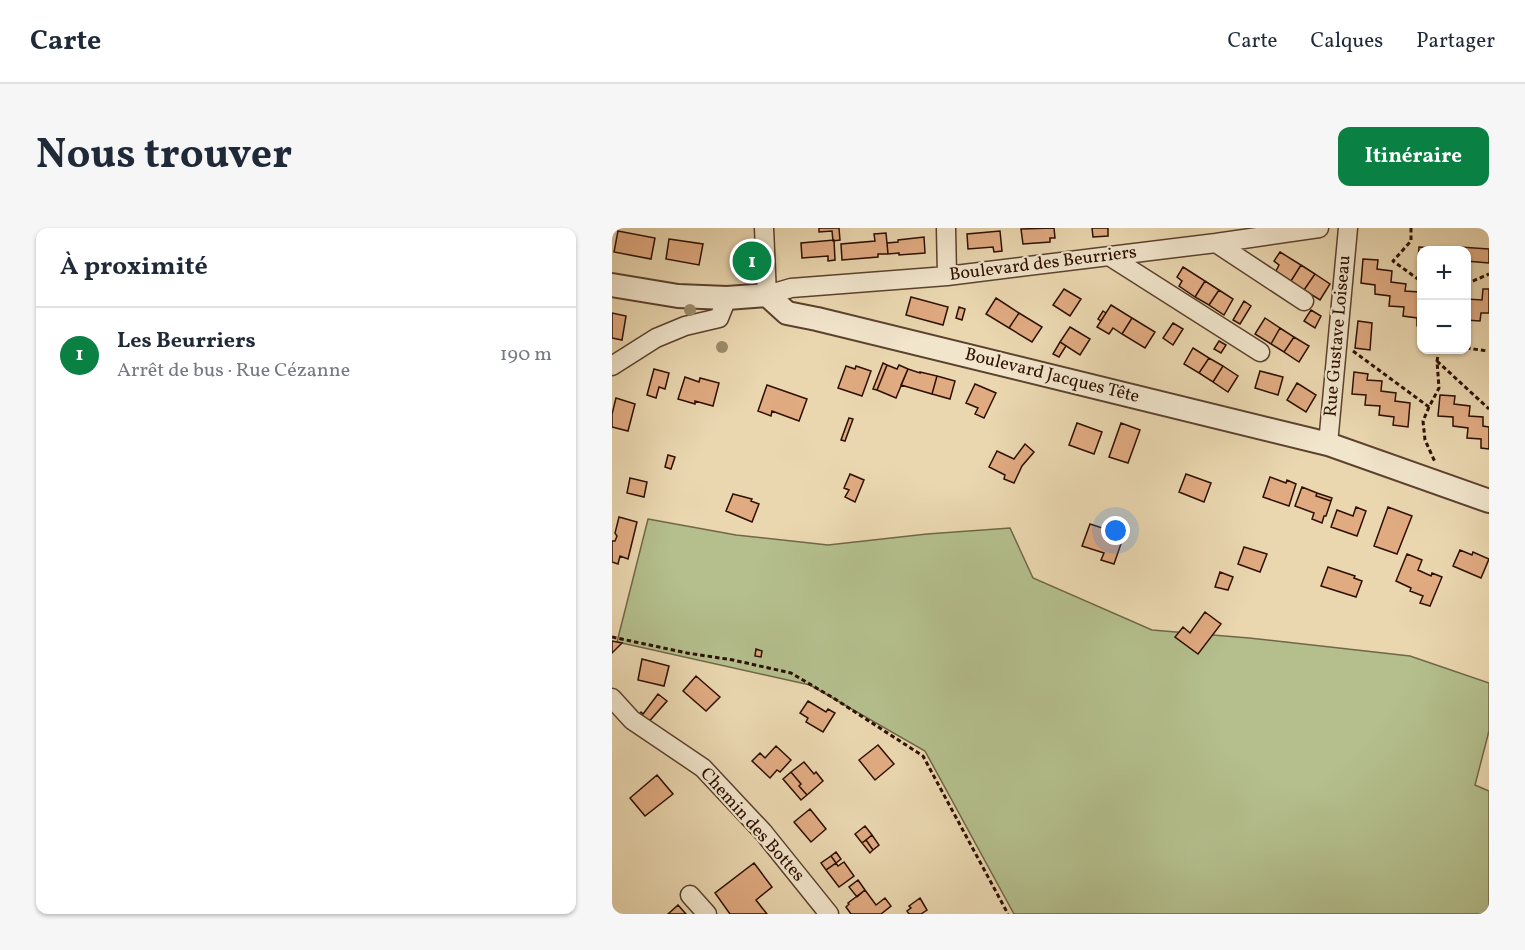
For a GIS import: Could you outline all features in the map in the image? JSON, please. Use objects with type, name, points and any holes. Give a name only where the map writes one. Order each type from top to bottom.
[{"type":"street","points":[[612,285],[678,296],[727,298],[767,295],[764,228]]},
{"type":"street","points":[[946,228],[947,276]]},
{"type":"street","name":"Boulevard des Beurriers","points":[[767,295],[791,288],[947,276],[1319,228]]},
{"type":"street","name":"Rue Gustave Loiseau","points":[[1328,444],[1348,228]]},
{"type":"street","points":[[1216,243],[1304,301]]},
{"type":"street","points":[[1108,256],[1260,352]]},
{"type":"street","name":"Boulevard Jacques Tête","points":[[767,295],[787,313],[1328,444],[1489,501]]},
{"type":"street","points":[[612,366],[656,338],[685,326],[719,318],[727,298]]},
{"type":"street","name":"Chemin des Bottes","points":[[612,699],[632,720],[703,768],[763,831],[829,914]]},
{"type":"street","points":[[690,896],[707,914]]},
{"type":"path","points":[[1411,228],[1411,241],[1393,261],[1417,278]]},
{"type":"path","points":[[1471,282],[1489,274]]},
{"type":"path","points":[[1337,348],[1351,350],[1429,407]]},
{"type":"path","points":[[1471,349],[1488,351]]},
{"type":"path","points":[[1437,465],[1425,440],[1423,421],[1439,388],[1438,354]]},
{"type":"path","points":[[1437,362],[1489,409]]},
{"type":"path","points":[[612,637],[791,673],[923,756],[1008,914]]},
{"type":"green space","points":[[648,519],[736,535],[828,545],[1010,528],[1033,578],[1152,630],[1410,656],[1489,683],[1489,731],[1475,785],[1489,791],[1489,914],[1014,914],[925,751],[810,685],[617,642]]},
{"type":"building","points":[[819,228],[839,228],[840,240],[833,241],[832,231],[819,232]]},
{"type":"building","points":[[1054,228],[1055,238],[1050,238],[1050,242],[1023,244],[1021,229]]},
{"type":"building","points":[[1092,228],[1108,228],[1108,236],[1093,237]]},
{"type":"building","points":[[618,231],[655,238],[651,259],[614,252]]},
{"type":"building","points":[[1000,231],[1002,251],[994,252],[993,247],[968,249],[967,234]]},
{"type":"building","points":[[886,233],[888,254],[842,260],[841,244],[875,241],[874,234]]},
{"type":"building","points":[[924,237],[925,253],[888,254],[887,243]]},
{"type":"building","points":[[669,239],[703,244],[699,265],[666,259]]},
{"type":"building","points":[[834,240],[835,260],[828,261],[828,256],[802,258],[801,243]]},
{"type":"building","points":[[1471,248],[1489,249],[1489,263],[1471,261]]},
{"type":"building","points":[[1280,252],[1301,265],[1291,281],[1276,271],[1279,265],[1274,261]]},
{"type":"building","points":[[1363,259],[1378,260],[1377,269],[1392,271],[1391,282],[1406,284],[1405,291],[1417,292],[1417,318],[1403,316],[1404,307],[1389,306],[1390,296],[1375,294],[1375,285],[1361,283]]},
{"type":"building","points":[[1301,265],[1315,274],[1304,290],[1291,281]]},
{"type":"building","points":[[1183,267],[1205,281],[1195,297],[1179,286],[1182,281],[1177,277]]},
{"type":"building","points":[[1315,274],[1330,284],[1320,300],[1304,290]]},
{"type":"building","points":[[1205,281],[1219,290],[1209,305],[1195,297]]},
{"type":"building","points":[[1064,289],[1081,299],[1070,316],[1053,305]]},
{"type":"building","points":[[1483,289],[1489,289],[1489,313],[1481,313],[1480,321],[1471,320],[1471,299],[1482,300]]},
{"type":"building","points":[[1219,290],[1233,299],[1224,315],[1209,305]]},
{"type":"building","points":[[911,297],[948,307],[943,325],[906,315]]},
{"type":"building","points":[[996,298],[1019,313],[1009,328],[986,314]]},
{"type":"building","points":[[1244,301],[1251,306],[1240,324],[1233,320]]},
{"type":"building","points":[[1111,305],[1132,318],[1122,334],[1113,328],[1109,334],[1097,327]]},
{"type":"building","points":[[959,307],[965,309],[962,320],[956,318]]},
{"type":"building","points":[[1311,310],[1321,316],[1315,328],[1304,321]]},
{"type":"building","points":[[1103,311],[1106,313],[1101,321],[1098,319]]},
{"type":"building","points":[[612,313],[626,316],[622,340],[612,338]]},
{"type":"building","points":[[1019,313],[1042,327],[1032,342],[1009,328]]},
{"type":"building","points":[[1132,318],[1155,332],[1145,348],[1122,334]]},
{"type":"building","points":[[1265,318],[1280,328],[1271,344],[1255,334]]},
{"type":"building","points":[[1358,321],[1372,323],[1370,350],[1355,348]]},
{"type":"building","points":[[1173,323],[1183,329],[1173,345],[1163,338]]},
{"type":"building","points":[[1070,327],[1090,339],[1080,355],[1060,342]]},
{"type":"building","points":[[1280,328],[1294,337],[1284,352],[1271,344]]},
{"type":"building","points":[[1294,337],[1309,346],[1299,362],[1284,352]]},
{"type":"building","points":[[1219,341],[1226,345],[1221,353],[1214,349]]},
{"type":"building","points":[[1060,342],[1066,346],[1059,357],[1053,354]]},
{"type":"building","points":[[1193,348],[1209,358],[1199,373],[1184,364]]},
{"type":"building","points":[[1209,358],[1223,366],[1213,382],[1199,373]]},
{"type":"building","points":[[883,363],[887,365],[877,390],[873,389]]},
{"type":"building","points":[[887,365],[897,369],[899,365],[908,369],[896,398],[877,390]]},
{"type":"building","points":[[846,366],[855,369],[856,366],[871,371],[862,396],[838,388]]},
{"type":"building","points":[[1223,366],[1238,376],[1228,392],[1213,382]]},
{"type":"building","points":[[654,369],[669,373],[665,389],[659,387],[656,398],[647,395]]},
{"type":"building","points":[[908,369],[937,376],[932,394],[901,385]]},
{"type":"building","points":[[1260,371],[1283,377],[1278,395],[1255,388]]},
{"type":"building","points":[[1354,372],[1368,374],[1367,380],[1382,381],[1381,391],[1396,393],[1395,401],[1410,403],[1408,427],[1393,425],[1394,417],[1379,415],[1380,406],[1365,405],[1366,395],[1352,394]]},
{"type":"building","points":[[937,376],[955,381],[950,399],[932,394]]},
{"type":"building","points":[[685,377],[699,382],[700,378],[719,383],[713,406],[678,399]]},
{"type":"building","points":[[1297,383],[1316,395],[1306,412],[1287,400]]},
{"type":"building","points":[[975,384],[996,393],[984,418],[975,414],[978,408],[966,403]]},
{"type":"building","points":[[767,385],[807,399],[799,421],[772,411],[771,416],[758,411]]},
{"type":"building","points":[[1440,395],[1455,396],[1454,404],[1470,406],[1469,416],[1483,417],[1483,426],[1489,427],[1489,449],[1481,448],[1481,439],[1467,438],[1468,428],[1453,426],[1453,417],[1438,416]]},
{"type":"building","points":[[616,398],[635,404],[628,431],[612,427]]},
{"type":"building","points":[[849,418],[853,419],[845,441],[841,440]]},
{"type":"building","points":[[1077,423],[1102,432],[1094,454],[1069,445]]},
{"type":"building","points":[[1121,423],[1140,430],[1128,463],[1109,457]]},
{"type":"building","points":[[1025,444],[1034,452],[1022,466],[1014,483],[1004,479],[1005,475],[989,467],[997,451],[1014,459]]},
{"type":"building","points":[[668,455],[675,457],[671,469],[665,467]]},
{"type":"building","points":[[850,474],[864,480],[855,502],[845,497],[849,490],[844,488]]},
{"type":"building","points":[[1186,474],[1211,483],[1204,502],[1179,492]]},
{"type":"building","points":[[1270,477],[1296,484],[1289,506],[1263,497]]},
{"type":"building","points":[[630,478],[647,482],[644,497],[627,493]]},
{"type":"building","points":[[1302,487],[1317,493],[1316,496],[1331,501],[1322,523],[1312,519],[1314,513],[1295,506]]},
{"type":"building","points":[[1317,493],[1332,498],[1331,501],[1316,496]]},
{"type":"building","points":[[733,494],[752,499],[751,501],[759,504],[752,522],[726,511]]},
{"type":"building","points":[[1356,507],[1366,511],[1357,536],[1331,527],[1337,510],[1353,516]]},
{"type":"building","points":[[1388,507],[1412,516],[1397,554],[1374,546]]},
{"type":"building","points":[[619,517],[637,522],[628,559],[620,556],[618,564],[612,562],[612,541],[615,541],[617,536],[615,533]]},
{"type":"building","points":[[1090,524],[1124,535],[1114,564],[1101,560],[1104,553],[1082,546]]},
{"type":"building","points":[[1244,547],[1267,554],[1260,572],[1238,564]]},
{"type":"building","points":[[1460,550],[1472,555],[1473,552],[1489,559],[1481,578],[1453,566]]},
{"type":"building","points":[[1407,554],[1422,560],[1418,570],[1431,576],[1432,573],[1442,577],[1430,606],[1420,603],[1423,596],[1410,591],[1411,588],[1396,581]]},
{"type":"building","points":[[1328,567],[1355,576],[1354,578],[1362,581],[1356,597],[1321,586]]},
{"type":"building","points":[[1220,572],[1233,577],[1228,590],[1215,587]]},
{"type":"building","points":[[1205,612],[1221,624],[1198,654],[1175,637],[1183,627],[1190,633]]},
{"type":"building","points":[[612,641],[622,643],[612,653]]},
{"type":"building","points":[[756,649],[762,651],[761,657],[755,656]]},
{"type":"building","points":[[642,659],[669,666],[664,686],[638,680]]},
{"type":"building","points":[[696,676],[720,697],[706,711],[683,691]]},
{"type":"building","points":[[658,694],[667,701],[646,725],[636,718],[641,712],[643,714]]},
{"type":"building","points":[[808,701],[826,712],[828,709],[835,713],[823,732],[806,722],[808,718],[800,713]]},
{"type":"building","points":[[878,745],[894,764],[875,780],[859,760]]},
{"type":"building","points":[[776,746],[791,760],[780,772],[777,770],[770,778],[752,761],[760,753],[765,758]]},
{"type":"building","points":[[804,762],[823,781],[807,795],[791,772]]},
{"type":"building","points":[[791,772],[807,795],[801,800],[783,779]]},
{"type":"building","points":[[657,775],[673,794],[645,816],[630,798]]},
{"type":"building","points":[[810,809],[826,829],[811,842],[794,822]]},
{"type":"building","points":[[865,826],[872,835],[862,843],[855,834]]},
{"type":"building","points":[[872,835],[879,845],[873,850],[866,840]]},
{"type":"building","points":[[866,840],[873,850],[870,853],[862,843]]},
{"type":"building","points":[[836,852],[841,859],[836,863],[831,856]]},
{"type":"building","points":[[831,856],[836,863],[826,870],[821,863]]},
{"type":"building","points":[[844,862],[854,876],[839,887],[826,870],[836,863],[838,866]]},
{"type":"building","points":[[754,863],[772,887],[756,900],[767,914],[730,914],[715,893]]},
{"type":"building","points":[[858,880],[865,890],[857,897],[849,887]]},
{"type":"building","points":[[865,890],[876,905],[885,898],[891,906],[881,914],[851,914],[846,907],[848,903]]},
{"type":"building","points":[[920,898],[927,910],[921,914],[909,914],[907,911],[911,908],[909,906]]},
{"type":"building","points":[[678,905],[686,914],[668,914]]},
{"type":"place","name":"Les Beurriers","points":[[752,261]]}]
